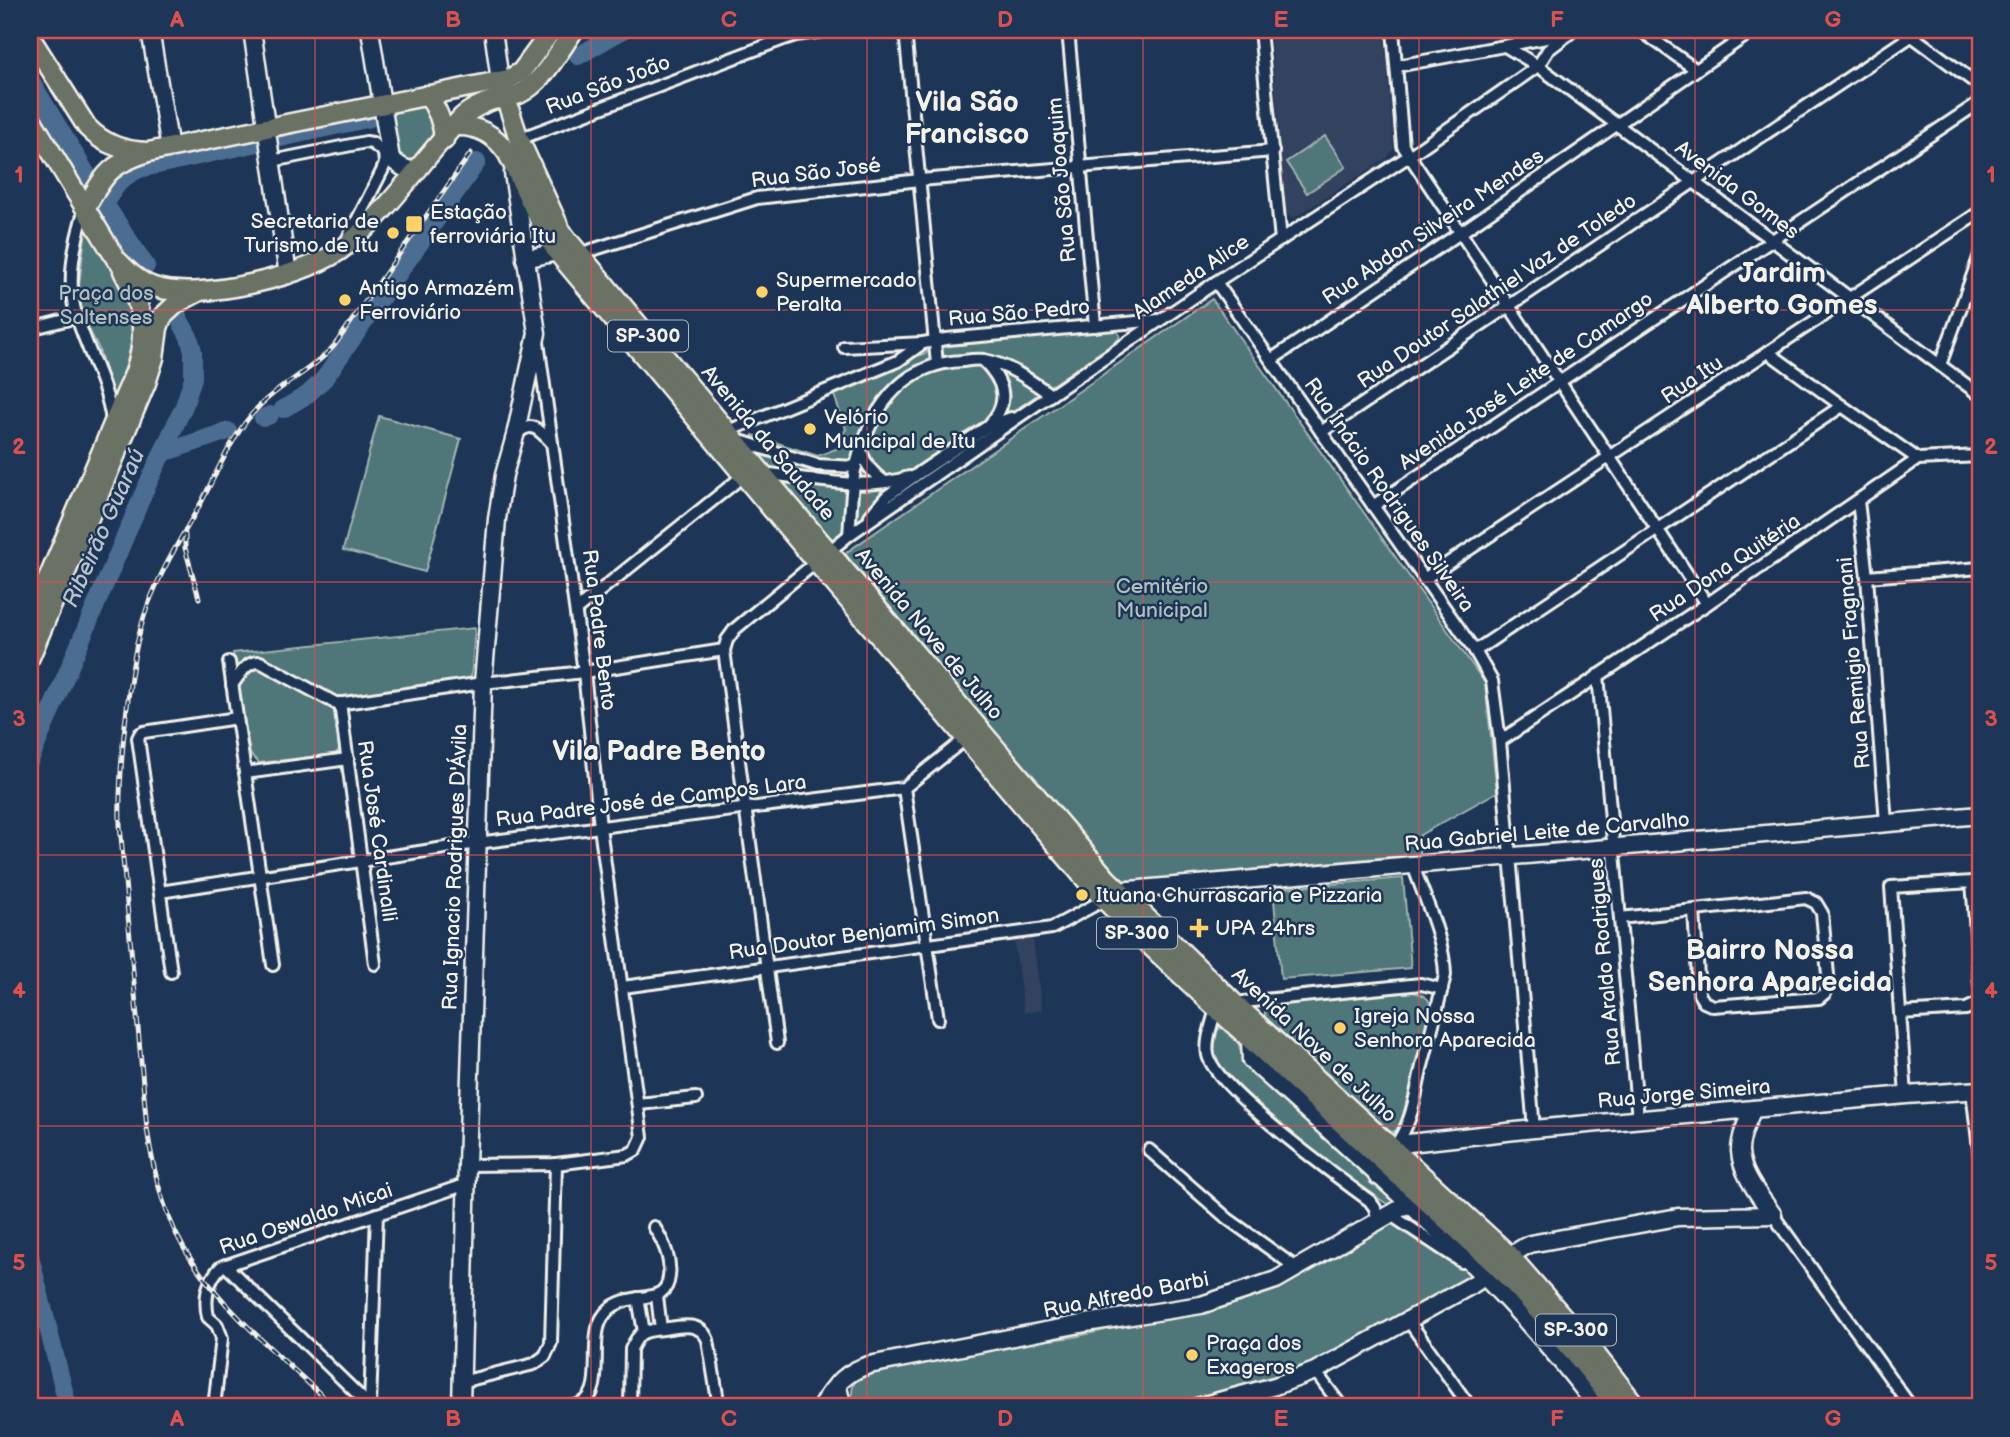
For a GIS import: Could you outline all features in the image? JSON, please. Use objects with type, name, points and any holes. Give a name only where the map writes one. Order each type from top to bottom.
[{"type":"main road","points":[[116,259],[137,279],[170,291],[201,290],[257,282],[288,275],[325,260],[345,247],[416,172],[461,118],[489,101],[521,72],[552,30]]},
{"type":"main road","points":[[85,208],[109,170],[121,162],[148,152],[268,130],[427,95],[503,89],[520,94],[536,81],[574,30]]},
{"type":"main road","points":[[30,37],[92,133],[113,146],[148,152]]},
{"type":"main road","name":"Avenida da Saudade","points":[[503,89],[519,139],[560,229],[726,438],[735,456],[748,470],[762,473],[822,557]]},
{"type":"main road","points":[[427,95],[449,133]]},
{"type":"main road","points":[[30,117],[136,297],[144,334],[135,372],[30,621]]},
{"type":"main road","name":"Avenida da Saudade","points":[[449,133],[473,127],[487,133],[504,148],[557,252],[726,438],[743,476],[822,557]]},
{"type":"main road","points":[[30,657],[146,383],[154,358],[160,321],[171,307],[201,290]]},
{"type":"main road","name":"Avenida Nove de Julho","points":[[822,557],[965,739],[1074,865],[1111,895],[1109,898],[1118,899],[1135,908],[1234,1003],[1385,1162]]},
{"type":"main road","name":"Avenida Nove de Julho","points":[[822,557],[985,737],[1111,895],[1216,1008],[1497,1267],[1593,1350],[1637,1407]]},
{"type":"main road","name":"Avenida Nove de Julho","points":[[1497,1267],[1571,1347],[1617,1407]]},
{"type":"street","points":[[150,30],[170,148]]},
{"type":"street","points":[[252,30],[288,275]]},
{"type":"street","points":[[345,247],[388,155],[370,30]]},
{"type":"street","points":[[493,30],[503,89]]},
{"type":"street","name":"Rua São João","points":[[519,139],[796,34],[831,30]]},
{"type":"street","points":[[905,30],[937,364]]},
{"type":"street","name":"Rua São Joaquim","points":[[1068,30],[1095,326]]},
{"type":"street","points":[[1260,30],[1281,240]]},
{"type":"street","points":[[1393,30],[1403,146],[1707,604]]},
{"type":"street","points":[[1640,30],[1695,69]]},
{"type":"street","name":"Rua Abdon Silveira Mendes","points":[[1271,360],[1461,233],[1754,30]]},
{"type":"street","points":[[1397,66],[1574,31]]},
{"type":"street","name":"Alameda Alice","points":[[724,650],[735,629],[849,535],[1216,282],[1409,156],[1538,66],[1548,50],[1574,31]]},
{"type":"street","points":[[1912,32],[1980,86]]},
{"type":"street","name":"Rua Doutor Salathiel Vaz de Toledo","points":[[1321,432],[1912,32]]},
{"type":"street","name":"Avenida Gomes","points":[[1510,44],[1980,395]]},
{"type":"street","name":"Avenida José Leite de Camargo","points":[[1373,506],[1980,102]]},
{"type":"street","points":[[271,156],[366,142],[372,143],[402,167],[416,172]]},
{"type":"street","name":"Rua São José","points":[[579,254],[757,198],[920,180],[1273,151]]},
{"type":"street","name":"Rua Padre Bento","points":[[512,163],[576,610],[600,827],[643,1131],[640,1144],[627,1156],[556,1164]]},
{"type":"street","points":[[85,208],[74,258],[73,295],[77,317],[105,388],[113,425]]},
{"type":"street","name":"Rua Itu","points":[[1424,579],[1980,212]]},
{"type":"street","points":[[525,259],[557,252],[579,254]]},
{"type":"street","points":[[1940,365],[1980,255]]},
{"type":"street","name":"Rua Inácio Rodrigues Silveira","points":[[1216,282],[1475,651],[1492,681],[1500,741],[1534,1129]]},
{"type":"street","points":[[30,329],[77,317]]},
{"type":"street","name":"Rua São Pedro","points":[[844,347],[923,343],[1162,320]]},
{"type":"street","name":"Rua Ignacio Rodrigues D'Ávila","points":[[461,1407],[483,683],[497,519],[504,475],[537,333]]},
{"type":"street","name":"Rua São Pedro","points":[[726,438],[898,361],[923,343]]},
{"type":"street","points":[[1768,352],[1919,459],[1980,456]]},
{"type":"street","points":[[849,535],[856,467],[870,424],[886,399],[911,375],[937,364],[983,360],[1004,366],[1051,395]]},
{"type":"street","points":[[983,360],[998,379],[1003,394],[999,412],[987,427]]},
{"type":"street","points":[[1475,651],[1842,406]]},
{"type":"street","points":[[861,527],[887,496],[919,473],[987,427],[1020,416]]},
{"type":"street","points":[[515,436],[523,428],[532,427],[552,443]]},
{"type":"street","points":[[726,438],[817,465],[856,467]]},
{"type":"street","points":[[861,451],[865,464],[886,482]]},
{"type":"street","points":[[788,476],[795,459]]},
{"type":"street","name":"Rua Dona Quitéria","points":[[1500,741],[1919,459]]},
{"type":"street","points":[[762,473],[853,484],[886,482],[919,473]]},
{"type":"street","points":[[576,610],[743,476]]},
{"type":"street","name":"Rua Remigio Fragnani","points":[[1858,501],[1867,577],[1886,823]]},
{"type":"street","points":[[1867,577],[1980,569]]},
{"type":"street","points":[[232,685],[248,665],[260,662],[337,704],[584,672],[724,650],[777,1043]]},
{"type":"street","points":[[229,662],[273,965]]},
{"type":"street","name":"Rua Araldo Rodrigues","points":[[1598,675],[1638,1119]]},
{"type":"street","name":"Rua José Cardinalli","points":[[341,703],[376,964]]},
{"type":"street","points":[[171,972],[139,735],[144,732],[237,718]]},
{"type":"street","points":[[938,1019],[904,788],[965,739]]},
{"type":"street","points":[[245,773],[348,759]]},
{"type":"street","name":"Rua Padre José de Campos Lara","points":[[160,892],[477,843],[904,788]]},
{"type":"street","name":"Rua Gabriel Leite de Carvalho","points":[[1111,895],[1510,856],[1980,815]]},
{"type":"street","points":[[1413,865],[1444,963],[1445,975],[1408,1127],[1385,1162],[1408,1204],[1497,1267],[1513,1304],[1564,1363],[1597,1407]]},
{"type":"street","points":[[1906,1095],[1891,887],[1972,882],[1980,985]]},
{"type":"street","name":"Rua Doutor Benjamim Simon","points":[[623,988],[1052,928],[1111,895]]},
{"type":"street","points":[[1620,918],[1694,910],[1805,898],[1816,903],[1822,914],[1829,985],[1825,993],[1819,998],[1713,1006],[1704,1002],[1699,994],[1694,910]]},
{"type":"street","points":[[1234,1003],[1421,984],[1442,989]]},
{"type":"street","points":[[1900,1013],[1966,1009],[1977,1004],[1980,999]]},
{"type":"street","points":[[1216,1008],[1208,1055],[1223,1080],[1249,1104],[1324,1167],[1370,1201],[1384,1219],[1497,1267]]},
{"type":"street","points":[[1976,1091],[1980,1157]]},
{"type":"street","name":"Rua Jorge Simeira","points":[[1385,1162],[1409,1143],[1638,1119],[1976,1091]]},
{"type":"street","points":[[639,1104],[696,1098]]},
{"type":"street","points":[[1753,1109],[1744,1131],[1740,1154],[1752,1185],[1911,1407]]},
{"type":"street","points":[[1149,1150],[1228,1219],[1298,1269]]},
{"type":"street","points":[[461,1382],[534,1364],[545,1356],[551,1343],[556,1164],[467,1165]]},
{"type":"street","name":"Rua Oswaldo Micai","points":[[214,1407],[222,1338],[217,1325],[207,1314],[207,1291],[213,1275],[225,1265],[467,1184]]},
{"type":"street","name":"Rua Alfredo Barbi","points":[[837,1384],[851,1372],[869,1365],[1086,1323],[1200,1305],[1276,1280],[1408,1204]]},
{"type":"street","points":[[370,1406],[377,1214]]},
{"type":"street","points":[[1197,1407],[1275,1386],[1315,1371],[1408,1320],[1530,1244],[1678,1217],[1773,1215]]},
{"type":"street","points":[[556,1407],[580,1405],[587,1400],[594,1385],[598,1326],[609,1309],[626,1300],[657,1296],[665,1290],[669,1271],[666,1247],[654,1227]]},
{"type":"street","points":[[225,1265],[370,1406]]},
{"type":"street","points":[[657,1296],[661,1329]]},
{"type":"street","points":[[638,1298],[644,1332]]},
{"type":"street","points":[[1408,1320],[1470,1407]]},
{"type":"street","points":[[630,1407],[631,1349],[635,1340],[644,1332],[686,1325],[705,1332],[719,1407]]},
{"type":"street","points":[[1315,1371],[1342,1407]]},
{"type":"street","points":[[821,1407],[837,1384]]},
{"type":"street","points":[[837,1384],[843,1407]]},
{"type":"shaded area","points":[[1270,30],[1384,30],[1394,148],[1387,158],[1294,218],[1286,212]]},
{"type":"shaded area","points":[[1033,939],[1042,1010],[1024,1013],[1014,941]]},
{"type":"green space","points":[[425,102],[435,124],[434,136],[413,162],[404,163],[395,146],[391,110]]},
{"type":"green space","points":[[1325,136],[1346,167],[1307,193],[1286,162]]},
{"type":"green space","name":"Praça dos Saltenses","points":[[87,220],[131,296],[136,352],[115,406],[99,349],[81,314],[78,293]]},
{"type":"green space","name":"Cemitério Municipal","points":[[1212,299],[1485,683],[1497,792],[1420,835],[1420,854],[1124,880],[1116,875],[846,555]]},
{"type":"green space","points":[[1115,330],[1120,335],[1118,340],[832,539],[825,537],[751,449],[753,435],[818,456],[841,447],[839,440],[846,429],[834,395],[904,362],[947,346]]},
{"type":"green space","points":[[379,416],[461,439],[425,572],[343,550]]},
{"type":"green space","points":[[475,628],[471,679],[336,698],[339,749],[336,754],[259,763],[250,754],[233,653]]},
{"type":"green space","points":[[1403,878],[1411,968],[1281,979],[1273,889]]},
{"type":"green space","points":[[1412,992],[1426,997],[1432,1010],[1399,1129],[1394,1131],[1381,1128],[1265,1020],[1265,1012],[1273,1005]]},
{"type":"green space","points":[[1221,1027],[1236,1038],[1245,1064],[1394,1194],[1397,1203],[1390,1206],[1333,1167],[1264,1114],[1214,1063],[1211,1037]]},
{"type":"green space","points":[[1394,1222],[1474,1275],[1452,1290],[1400,1315],[1308,1367],[1161,1407],[854,1407],[852,1389],[861,1375],[1032,1342],[1074,1337],[1246,1298],[1293,1280]]},
{"type":"waterway","points":[[578,56],[623,30]]},
{"type":"waterway","name":"Ribeirão Guaraú","points":[[30,80],[89,178]]},
{"type":"waterway","points":[[106,204],[119,183],[139,169],[371,118]]},
{"type":"waterway","points":[[283,409],[307,395],[324,379],[477,162]]},
{"type":"waterway","name":"Ribeirão Guaraú","points":[[101,198],[146,266]]},
{"type":"waterway","name":"Ribeirão Guaraú","points":[[30,760],[145,490],[184,406],[193,378],[193,351],[176,313]]},
{"type":"waterway","points":[[263,418],[270,415]]},
{"type":"waterway","points":[[163,453],[228,431]]},
{"type":"waterway","name":"Ribeirão Guaraú","points":[[30,1256],[68,1407]]},
{"type":"railway","points":[[334,1407],[223,1301],[183,1246],[162,1198],[147,1129],[120,825],[120,781],[125,723],[134,656],[148,605],[166,565],[237,434],[261,404],[325,356],[334,346],[471,153]]},
{"type":"railway","points":[[185,534],[185,548],[199,598]]},
{"type":"place","name":"Estação ferroviária Itu","points":[[414,224]]},
{"type":"place","name":"Secretaria de Turismo de Itu","points":[[393,233]]},
{"type":"place","name":"Supermercado Peralta","points":[[762,292]]},
{"type":"place","name":"Antigo Armazém Ferroviário","points":[[345,300]]},
{"type":"place","name":"Velório Municipal de Itu","points":[[810,429]]},
{"type":"place","name":"Ituana Churrascaria e Pizzaria","points":[[1082,895]]},
{"type":"place","name":"UPA 24hrs","points":[[1199,928]]},
{"type":"place","name":"Igreja Nossa Senhora Aparecida","points":[[1340,1028]]},
{"type":"place","name":"Praça dos Exageros","points":[[1192,1355]]},
{"type":"district","name":"Vila São Francisco","points":[[967,118]]},
{"type":"district","name":"Jardim Alberto Gomes","points":[[1782,289]]},
{"type":"district","name":"Vila Padre Bento","points":[[659,751]]},
{"type":"district","name":"Bairro Nossa Senhora Aparecida","points":[[1770,966]]}]
